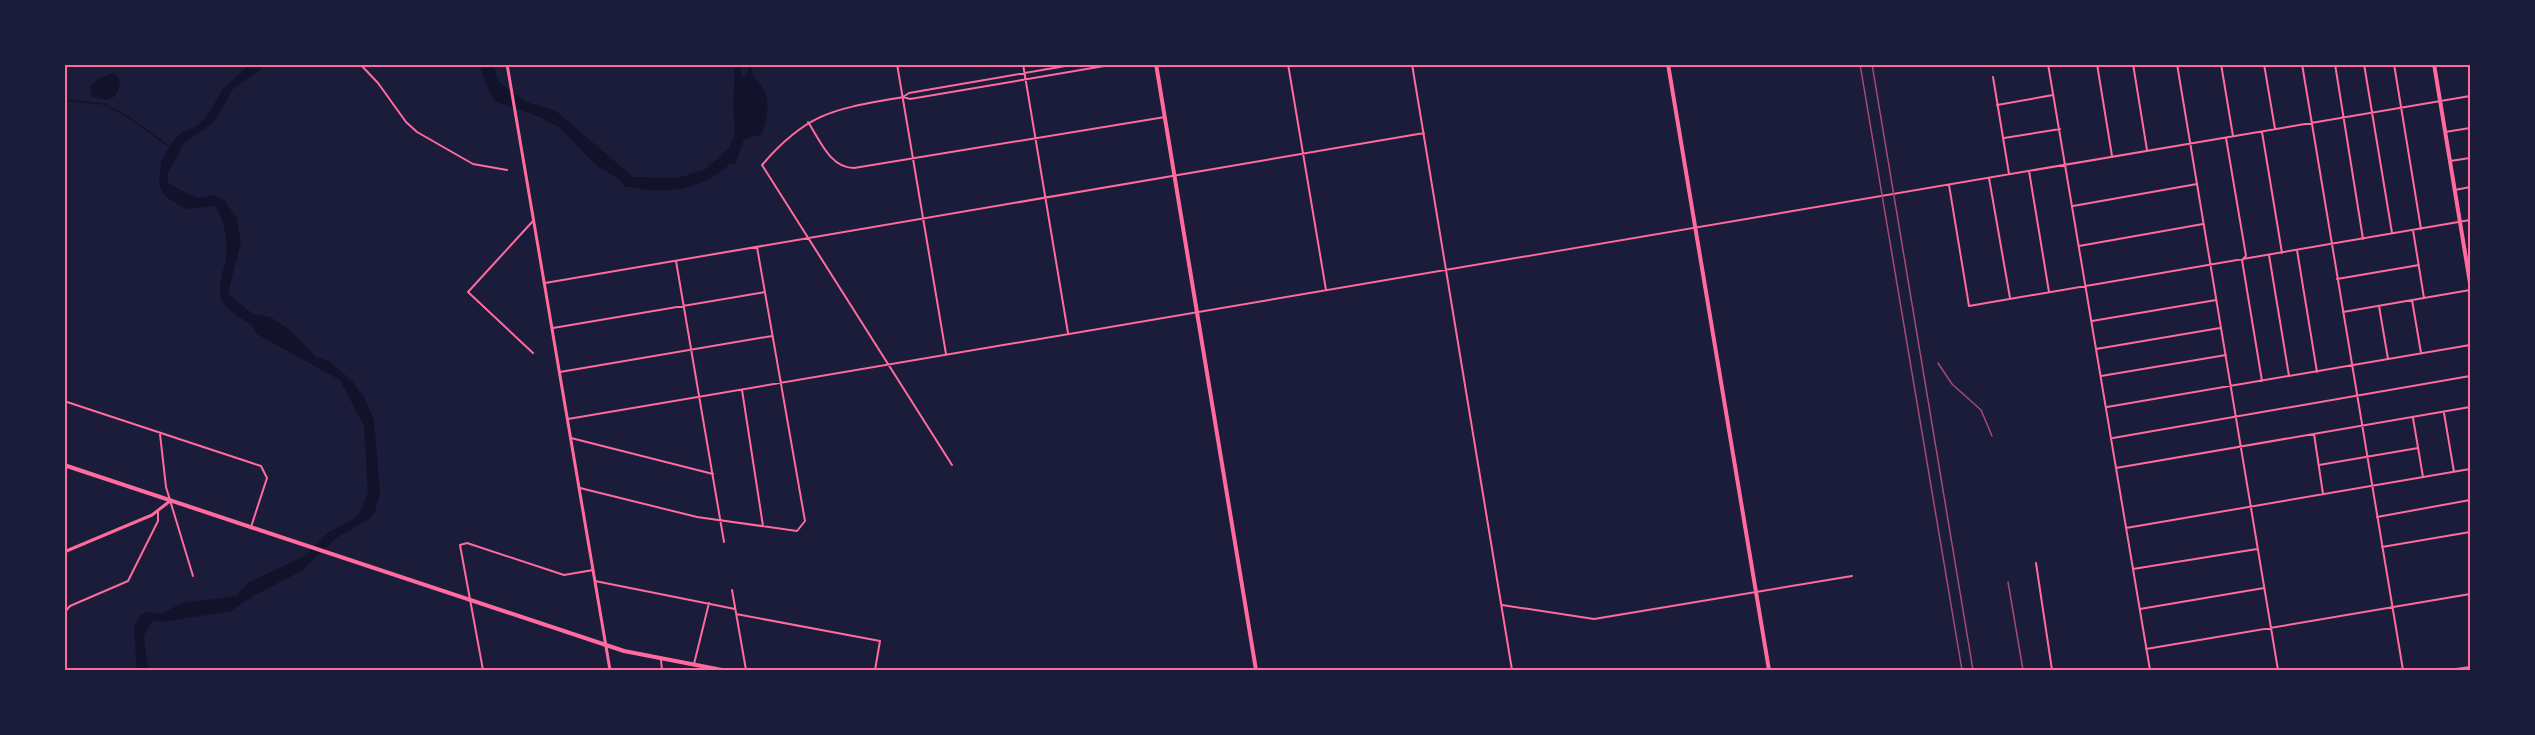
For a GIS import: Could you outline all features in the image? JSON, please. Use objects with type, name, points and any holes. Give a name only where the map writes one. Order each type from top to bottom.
[{"type":"main road","points":[[1156,64],[1256,670]]},
{"type":"main road","points":[[1668,64],[1769,670]]},
{"type":"main road","points":[[2434,64],[2470,283]]},
{"type":"main road","points":[[65,465],[606,644],[661,660],[722,670]]},
{"type":"street","points":[[360,64],[378,83],[406,122],[417,132],[473,164],[507,170]]},
{"type":"street","points":[[507,64],[610,670]]},
{"type":"street","points":[[897,64],[946,354]]},
{"type":"street","points":[[1023,64],[1068,333]]},
{"type":"street","points":[[952,465],[762,165],[791,133],[808,122],[840,108],[903,97],[909,93],[1077,64]]},
{"type":"street","points":[[903,97],[910,99],[1116,64]]},
{"type":"street","points":[[1288,64],[1326,290]]},
{"type":"street","points":[[1412,64],[1512,670]]},
{"type":"street","points":[[2048,64],[2150,670]]},
{"type":"street","points":[[2097,64],[2112,156]]},
{"type":"street","points":[[2133,64],[2147,150]]},
{"type":"street","points":[[2177,64],[2278,670]]},
{"type":"street","points":[[2221,64],[2233,136]]},
{"type":"street","points":[[2264,64],[2275,129]]},
{"type":"street","points":[[2302,64],[2403,670]]},
{"type":"street","points":[[2335,64],[2363,239]]},
{"type":"street","points":[[2364,64],[2392,233]]},
{"type":"street","points":[[2394,64],[2421,229]]},
{"type":"street","points":[[1993,77],[2009,174]]},
{"type":"street","points":[[1997,105],[2053,96]]},
{"type":"street","points":[[568,419],[2470,96]]},
{"type":"street","points":[[808,122],[834,162],[846,168],[1165,117]]},
{"type":"street","points":[[2445,132],[2470,128]]},
{"type":"street","points":[[2004,138],[2060,129]]},
{"type":"street","points":[[2262,132],[2282,253]]},
{"type":"street","points":[[545,283],[1424,133]]},
{"type":"street","points":[[2226,138],[2246,256],[2242,260]]},
{"type":"street","points":[[2450,161],[2470,158]]},
{"type":"street","points":[[2029,171],[2049,292]]},
{"type":"street","points":[[1989,178],[2010,298]]},
{"type":"street","points":[[2073,206],[2197,184]]},
{"type":"street","points":[[1949,185],[1969,306],[2470,220]]},
{"type":"street","points":[[2455,190],[2470,187]]},
{"type":"street","points":[[533,353],[468,292],[534,221]]},
{"type":"street","points":[[2079,246],[2203,224]]},
{"type":"street","points":[[2413,230],[2424,298]]},
{"type":"street","points":[[580,488],[721,521],[797,531],[802,527],[805,521],[757,247]]},
{"type":"street","points":[[2297,250],[2317,372]]},
{"type":"street","points":[[2269,255],[2289,376]]},
{"type":"street","points":[[2242,260],[2262,381]]},
{"type":"street","points":[[676,261],[724,542]]},
{"type":"street","points":[[2337,279],[2419,265]]},
{"type":"street","points":[[2343,312],[2470,290]]},
{"type":"street","points":[[553,328],[765,292]]},
{"type":"street","points":[[2091,321],[2216,300]]},
{"type":"street","points":[[2412,300],[2421,353]]},
{"type":"street","points":[[2379,306],[2388,359]]},
{"type":"street","points":[[2096,349],[2220,328]]},
{"type":"street","points":[[560,372],[772,336]]},
{"type":"street","points":[[2106,407],[2470,345]]},
{"type":"street","points":[[2100,376],[2226,355]]},
{"type":"street","points":[[2111,438],[2470,376]]},
{"type":"street","points":[[742,390],[763,525]]},
{"type":"street","points":[[64,400],[263,468],[267,478],[251,527]]},
{"type":"street","points":[[2116,468],[2470,407]]},
{"type":"street","points":[[2444,412],[2454,472]]},
{"type":"street","points":[[2413,418],[2423,478]]},
{"type":"street","points":[[160,432],[170,501],[193,576]]},
{"type":"street","points":[[2314,434],[2324,495]]},
{"type":"street","points":[[572,438],[712,474]]},
{"type":"street","points":[[2319,465],[2418,448]]},
{"type":"street","points":[[2126,528],[2470,469]]},
{"type":"street","points":[[2377,517],[2470,500]]},
{"type":"street","points":[[64,552],[159,510],[170,501]]},
{"type":"street","points":[[64,613],[70,606],[128,581],[158,521],[159,510]]},
{"type":"street","points":[[2382,547],[2470,532]]},
{"type":"street","points":[[483,670],[460,545],[467,543],[564,575],[593,570]]},
{"type":"street","points":[[2133,569],[2257,549]]},
{"type":"street","points":[[2036,563],[2052,670]]},
{"type":"street","points":[[1502,604],[1594,619],[1852,576]]},
{"type":"street","points":[[595,581],[735,609]]},
{"type":"street","points":[[2140,609],[2264,588]]},
{"type":"street","points":[[732,590],[746,670]]},
{"type":"street","points":[[2146,649],[2470,594]]},
{"type":"street","points":[[694,665],[709,603]]},
{"type":"street","points":[[736,614],[880,641],[875,670]]},
{"type":"street","points":[[661,660],[662,670]]},
{"type":"street","points":[[2449,670],[2470,667]]},
{"type":"shaded area","points":[[249,65],[266,65],[233,89],[213,123],[184,143],[167,175],[168,183],[190,195],[200,198],[214,195],[224,200],[236,217],[241,242],[228,293],[230,296],[253,314],[270,317],[290,330],[316,357],[329,361],[352,381],[365,399],[374,420],[380,493],[375,511],[369,519],[336,538],[301,571],[255,595],[231,611],[162,622],[152,621],[144,636],[148,670],[137,670],[134,627],[140,615],[148,612],[160,614],[183,603],[236,596],[248,583],[306,555],[326,534],[352,520],[359,514],[368,493],[364,426],[340,380],[257,334],[250,324],[228,309],[220,293],[226,244],[225,230],[218,211],[215,206],[186,209],[166,197],[159,184],[161,162],[173,141],[182,132],[196,127],[207,116],[223,89]]},
{"type":"shaded area","points":[[479,65],[493,65],[499,82],[526,102],[556,111],[633,177],[678,178],[706,169],[730,147],[735,132],[733,106],[735,65],[740,65],[742,78],[748,72],[748,65],[752,65],[753,76],[766,96],[766,118],[762,134],[742,140],[735,164],[730,164],[702,182],[682,189],[660,191],[625,187],[620,180],[597,166],[559,127],[540,117],[494,101]]},
{"type":"shaded area","points":[[113,73],[118,77],[120,86],[115,96],[107,100],[91,96],[91,86],[100,78]]},
{"type":"waterway","points":[[64,100],[104,104],[130,118],[170,147]]},
{"type":"railway","points":[[1860,64],[1962,670]]},
{"type":"railway","points":[[1872,64],[1973,670]]},
{"type":"railway","points":[[1938,363],[1952,384],[1981,410],[1992,436]]},
{"type":"railway","points":[[2008,582],[2023,670]]}]
